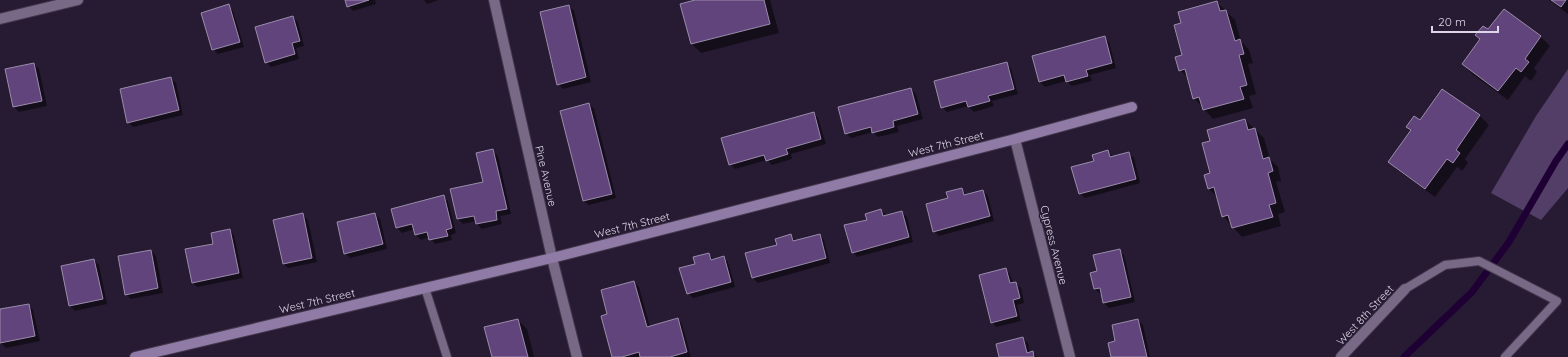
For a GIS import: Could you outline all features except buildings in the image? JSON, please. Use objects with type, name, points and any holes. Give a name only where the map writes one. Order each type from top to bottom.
[{"type":"street","name":"Pine Avenue","points":[[494,0],[552,258],[577,357]]},
{"type":"street","points":[[0,19],[73,1]]},
{"type":"street","name":"West 7th Street","points":[[135,357],[552,258],[1015,139],[1132,107]]},
{"type":"street","name":"Cypress Avenue","points":[[1015,139],[1070,357]]},
{"type":"street","name":"West 8th Street","points":[[1341,357],[1405,289]]},
{"type":"lane","points":[[1405,289],[1445,265],[1479,261],[1557,301],[1505,357]]},
{"type":"lane","points":[[425,288],[446,357]]},
{"type":"shaded area","points":[[1568,69],[1568,188],[1541,220],[1491,193],[1536,116]]},
{"type":"waterway","points":[[1404,357],[1472,292],[1509,242],[1556,161],[1568,144]]}]
